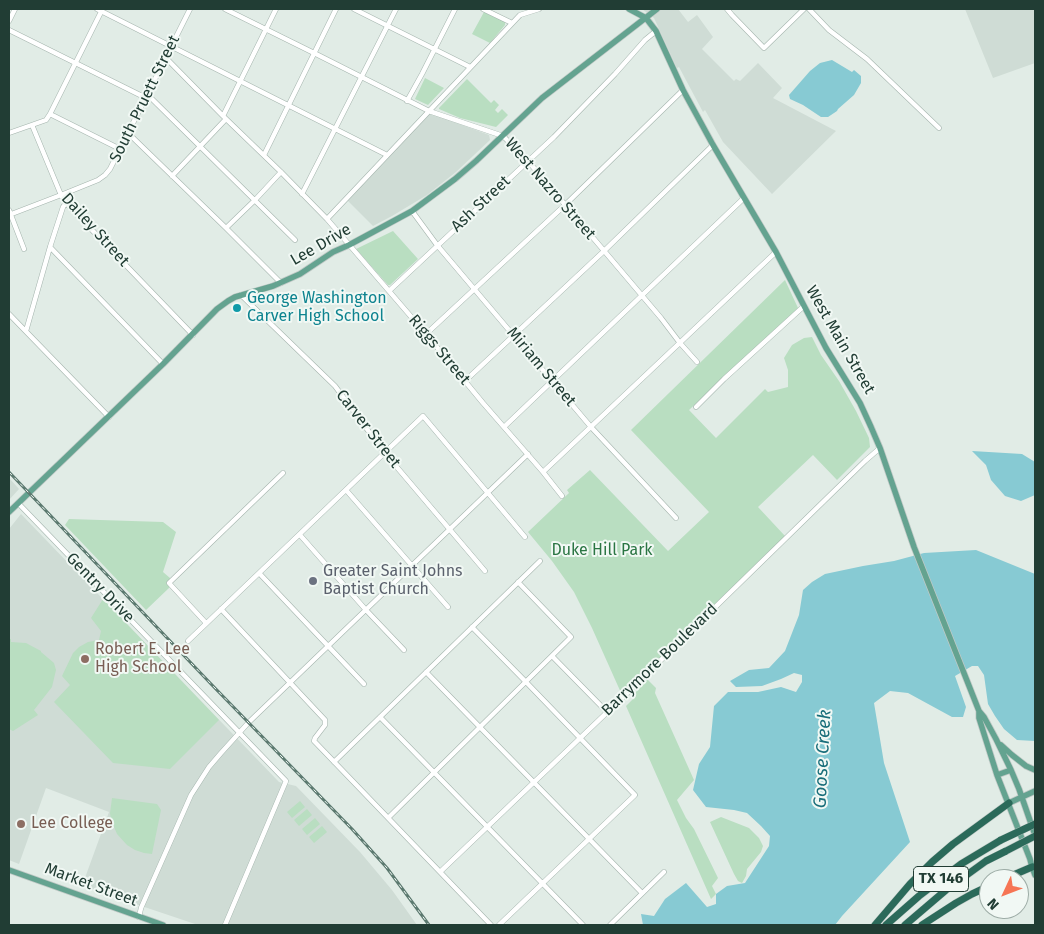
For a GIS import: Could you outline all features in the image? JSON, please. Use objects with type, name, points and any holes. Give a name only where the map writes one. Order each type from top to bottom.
[{"type":"highway","points":[[875,925],[910,884],[932,862],[960,838],[1009,803]]},
{"type":"highway","name":"TX 146","points":[[886,925],[919,896],[961,864],[1002,840],[1035,824]]},
{"type":"highway","name":"TX 146","points":[[905,925],[946,890],[986,862],[1035,835]]},
{"type":"highway","points":[[922,925],[979,891]]},
{"type":"main road","name":"West Main Street","points":[[629,9],[646,18],[656,31],[683,90],[713,145],[776,252],[826,348],[860,404],[880,448],[914,547],[968,685],[979,711],[984,716],[1011,770],[1035,835]]},
{"type":"main road","name":"Lee Drive","points":[[9,512],[193,335],[217,309],[228,301],[242,295],[273,286],[300,274],[333,252],[412,211],[455,179],[504,136],[542,98],[657,9]]},
{"type":"main road","name":"West Main Street","points":[[979,711],[979,718],[997,774],[1035,875]]},
{"type":"main road","points":[[996,739],[1012,755],[1026,766],[1035,770]]},
{"type":"main road","points":[[997,774],[1011,770]]},
{"type":"main road","points":[[1009,803],[1035,790]]},
{"type":"main road","name":"Market Street","points":[[9,870],[163,925]]},
{"type":"street","points":[[9,21],[15,9]]},
{"type":"street","points":[[9,133],[46,120],[76,63],[100,9],[387,155]]},
{"type":"street","name":"South Pruett Street","points":[[9,213],[61,195],[98,180],[105,175],[110,169],[190,9]]},
{"type":"street","name":"West Nazro Street","points":[[225,9],[428,112],[504,136],[565,204],[697,362]]},
{"type":"street","points":[[172,176],[224,117],[240,80],[276,9]]},
{"type":"street","points":[[264,155],[336,9]]},
{"type":"street","points":[[354,9],[470,67]]},
{"type":"street","points":[[302,194],[396,9]]},
{"type":"street","points":[[407,100],[455,9]]},
{"type":"street","points":[[483,9],[512,23]]},
{"type":"street","points":[[327,219],[520,15],[539,9]]},
{"type":"street","points":[[727,9],[764,48],[804,9]]},
{"type":"street","points":[[809,9],[830,30],[867,59],[939,128]]},
{"type":"street","points":[[9,30],[152,99],[295,240]]},
{"type":"street","name":"Ash Street","points":[[389,291],[554,137],[645,40],[656,31]]},
{"type":"street","name":"Riggs Street","points":[[165,57],[327,219],[562,496]]},
{"type":"street","points":[[426,334],[683,90]]},
{"type":"street","points":[[50,114],[120,149]]},
{"type":"street","name":"Dailey Street","points":[[32,125],[66,203],[193,335]]},
{"type":"street","points":[[128,133],[281,283]]},
{"type":"street","points":[[465,381],[604,251],[713,145]]},
{"type":"street","points":[[226,228],[281,172]]},
{"type":"street","points":[[504,427],[744,198]]},
{"type":"street","points":[[26,331],[50,247],[66,203]]},
{"type":"street","name":"Miriam Street","points":[[412,211],[437,245],[591,426],[676,518]]},
{"type":"street","points":[[9,213],[24,249]]},
{"type":"street","points":[[50,247],[163,364]]},
{"type":"street","points":[[543,472],[776,252]]},
{"type":"street","name":"Carver Street","points":[[242,295],[335,386],[384,452],[485,571]]},
{"type":"street","points":[[696,407],[804,306]]},
{"type":"street","points":[[9,314],[108,417]]},
{"type":"street","points":[[188,641],[423,416],[525,537]]},
{"type":"street","name":"Barrymore Boulevard","points":[[440,872],[865,460],[880,448]]},
{"type":"street","points":[[139,916],[191,795],[209,767],[240,732],[290,682],[528,454]]},
{"type":"street","points":[[206,624],[169,583],[283,473]]},
{"type":"street","points":[[346,490],[448,607]]},
{"type":"street","name":"Gentry Drive","points":[[18,503],[286,781],[225,925]]},
{"type":"street","points":[[300,535],[404,650]]},
{"type":"street","points":[[334,762],[540,561]]},
{"type":"street","points":[[259,573],[364,684]]},
{"type":"street","points":[[388,818],[571,637],[518,582]]},
{"type":"street","points":[[221,609],[325,720],[326,723],[314,741],[491,925]]},
{"type":"street","points":[[472,627],[634,795],[499,925]]},
{"type":"street","points":[[552,656],[607,712]]},
{"type":"street","points":[[426,672],[642,893]]},
{"type":"street","points":[[380,717],[583,925]]},
{"type":"street","points":[[610,925],[664,872]]},
{"type":"shaded area","points":[[642,9],[678,9],[688,22],[697,15],[713,37],[702,49],[734,81],[736,79],[740,81],[758,63],[782,88],[773,98],[836,131],[772,194],[723,142],[705,110],[703,112],[679,67],[677,68],[654,18]]},
{"type":"shaded area","points":[[965,9],[1035,9],[1035,63],[993,78]]},
{"type":"shaded area","points":[[430,113],[489,135],[490,140],[456,172],[427,195],[373,226],[347,200]]},
{"type":"shaded area","points":[[9,478],[19,489],[9,500]]},
{"type":"shaded area","name":"Robert E. Lee High School","points":[[21,514],[279,782],[296,786],[360,852],[392,890],[417,925],[198,925],[82,886],[109,812],[46,788],[19,864],[9,860],[9,529]]},
{"type":"green space","points":[[484,12],[505,22],[505,25],[490,43],[472,34]]},
{"type":"green space","points":[[425,78],[444,88],[428,105],[415,99]]},
{"type":"green space","points":[[467,79],[491,103],[494,100],[499,105],[495,110],[498,113],[502,109],[508,115],[496,127],[460,118],[439,109]]},
{"type":"green space","points":[[393,231],[418,259],[388,285],[356,249]]},
{"type":"green space","name":"Duke Hill Park","points":[[785,280],[798,308],[689,410],[716,438],[765,389],[768,392],[788,387],[788,370],[784,358],[792,345],[804,338],[812,337],[856,411],[869,438],[870,447],[837,480],[813,455],[758,507],[785,536],[632,685],[629,683],[627,685],[628,689],[622,695],[574,592],[528,532],[569,493],[567,490],[590,470],[668,551],[709,512],[631,430]]},
{"type":"green space","points":[[69,519],[163,522],[176,532],[163,572],[170,578],[169,588],[146,610],[65,525]]},
{"type":"green space","points":[[103,599],[219,720],[170,769],[113,763],[54,702],[70,685],[62,676],[73,653],[88,642],[99,640],[101,631],[91,618]]},
{"type":"green space","points":[[9,639],[11,639],[11,642],[26,643],[41,651],[54,663],[56,670],[52,687],[34,710],[38,715],[13,731],[9,729]]},
{"type":"green space","points":[[645,679],[656,688],[655,693],[694,780],[677,800],[694,829],[718,878],[712,886],[716,894],[711,899],[626,706],[633,699],[632,695],[637,691],[636,688]]},
{"type":"green space","points":[[112,798],[157,804],[161,810],[152,854],[135,850],[127,845],[117,834],[110,813]]},
{"type":"green space","points":[[300,801],[305,807],[292,818],[287,812]]},
{"type":"green space","points":[[307,809],[312,815],[299,826],[294,820]]},
{"type":"green space","points":[[721,817],[749,828],[759,838],[763,846],[761,852],[747,869],[742,883],[738,881],[734,874],[710,822]]},
{"type":"green space","points":[[315,818],[320,824],[307,835],[302,829]]},
{"type":"green space","points":[[322,826],[327,832],[314,843],[309,837]]},
{"type":"water","points":[[832,60],[852,72],[854,70],[861,76],[861,83],[854,95],[837,111],[828,117],[821,117],[790,99],[789,95],[810,71],[820,63]]},
{"type":"water","points":[[972,451],[1022,454],[1035,462],[1035,495],[1021,501],[1005,496],[991,480],[986,465]]},
{"type":"water","name":"Goose Creek","points":[[976,550],[1035,574],[1035,741],[1017,740],[1004,729],[988,704],[984,675],[978,666],[972,666],[955,676],[966,707],[963,717],[952,717],[908,693],[890,691],[874,703],[884,763],[910,842],[835,925],[643,925],[641,914],[654,916],[665,899],[686,883],[707,907],[716,904],[716,894],[727,886],[745,883],[769,846],[770,836],[747,813],[706,807],[693,790],[699,764],[710,747],[714,706],[728,692],[758,692],[781,687],[796,692],[802,682],[802,675],[794,673],[762,686],[736,687],[730,681],[749,670],[769,668],[785,651],[799,615],[803,590],[825,574],[894,561],[924,553]]},
{"type":"railway","points":[[9,472],[352,829],[387,868],[429,925]]},
{"type":"place","name":"George Washington Carver High School","points":[[237,308]]},
{"type":"place","name":"Greater Saint Johns Baptist Church","points":[[313,581]]},
{"type":"place","name":"Robert E. Lee High School","points":[[85,659]]},
{"type":"place","name":"Lee College","points":[[21,824]]}]
